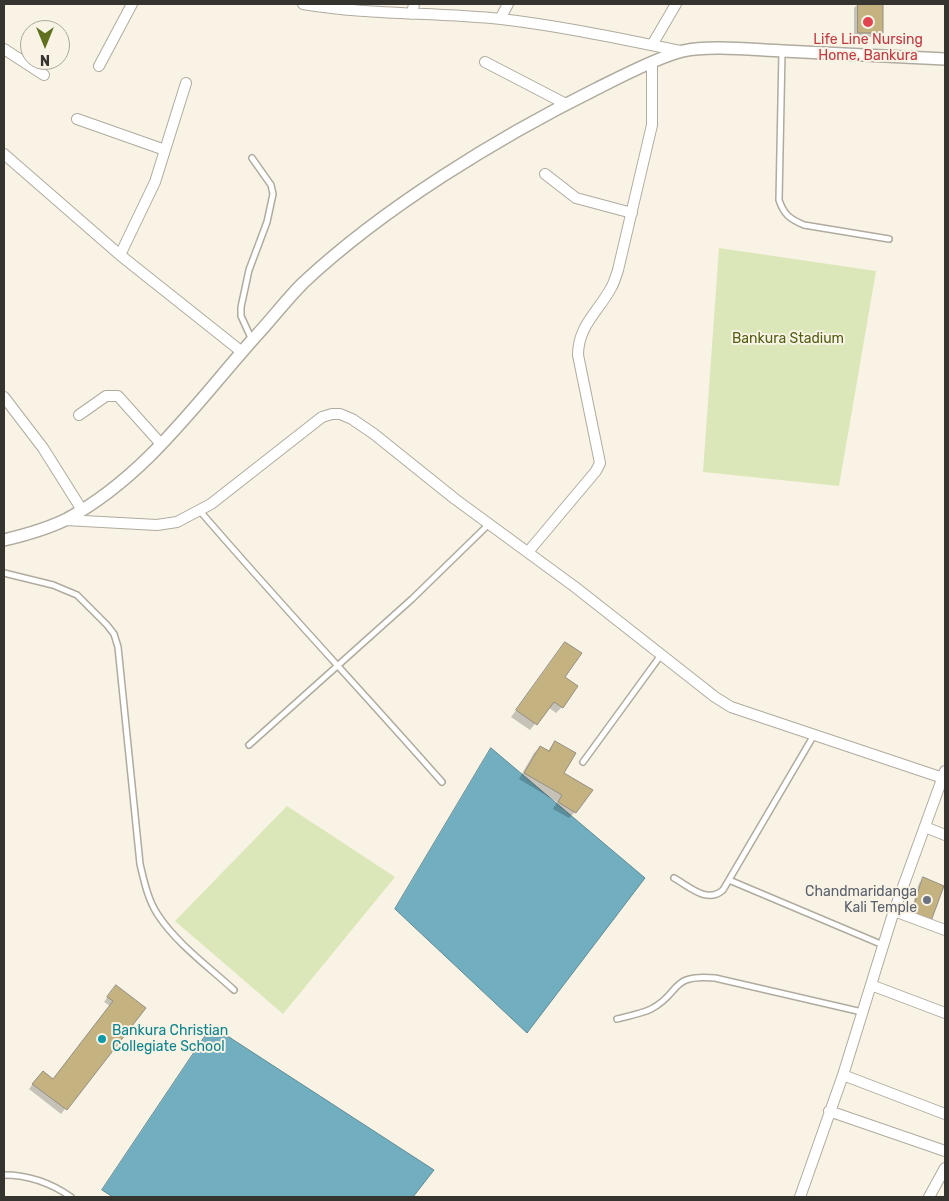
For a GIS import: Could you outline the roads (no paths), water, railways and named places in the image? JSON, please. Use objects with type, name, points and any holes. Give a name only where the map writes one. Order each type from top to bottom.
[{"type":"street","points":[[99,66],[132,4]]},
{"type":"street","points":[[302,4],[413,9],[500,19],[604,35],[681,51],[782,51],[945,59]]},
{"type":"street","points":[[500,19],[508,4]]},
{"type":"street","points":[[652,45],[676,4]]},
{"type":"street","points":[[4,49],[44,75]]},
{"type":"street","points":[[4,540],[36,532],[65,520],[103,496],[187,419],[252,340],[303,284],[366,231],[498,143],[566,104],[681,51]]},
{"type":"street","points":[[485,62],[566,104]]},
{"type":"street","points":[[528,552],[596,471],[600,463],[578,355],[578,342],[588,319],[611,289],[618,270],[652,125],[652,64]]},
{"type":"street","points":[[120,256],[155,182],[186,83]]},
{"type":"street","points":[[77,119],[165,150]]},
{"type":"street","points":[[4,154],[120,256],[242,352]]},
{"type":"street","points":[[545,174],[576,198],[632,213]]},
{"type":"street","points":[[79,415],[106,396],[118,396],[161,444]]},
{"type":"street","points":[[4,397],[44,448],[82,510]]},
{"type":"street","points":[[65,520],[157,525],[177,522],[200,511],[310,425],[332,414],[352,419],[731,707],[814,735],[944,774],[894,912],[843,1075],[800,1197]]},
{"type":"street","points":[[925,827],[945,834]]},
{"type":"street","points":[[894,912],[945,930]]},
{"type":"street","points":[[871,985],[945,1013]]},
{"type":"street","points":[[843,1075],[945,1114]]},
{"type":"street","points":[[829,1111],[945,1151]]},
{"type":"street","points":[[929,1197],[945,1168]]},
{"type":"lane","points":[[782,51],[779,200],[783,212],[791,219],[804,224],[889,239]]},
{"type":"lane","points":[[252,158],[267,177],[273,194],[267,222],[249,270],[241,307],[241,316],[252,340]]},
{"type":"lane","points":[[200,511],[273,596],[339,664],[442,782]]},
{"type":"lane","points":[[249,745],[412,599],[489,524]]},
{"type":"lane","points":[[4,573],[53,585],[77,595],[114,634],[118,647],[140,864],[145,884],[157,913],[170,930],[234,990]]},
{"type":"lane","points":[[582,762],[661,655]]},
{"type":"lane","points":[[674,878],[702,895],[710,897],[716,896],[723,890],[814,735]]},
{"type":"lane","points":[[729,880],[883,945]]},
{"type":"lane","points":[[617,1019],[652,1009],[678,984],[688,978],[699,977],[715,978],[863,1012]]},
{"type":"lane","points":[[4,1174],[36,1179],[58,1187],[72,1197]]},
{"type":"water","points":[[491,748],[645,878],[527,1033],[395,909]]},
{"type":"water","points":[[212,1026],[434,1170],[413,1197],[113,1197],[102,1190]]},
{"type":"place","name":"Life Line Nursing Home, Bankura","points":[[868,22]]},
{"type":"place","name":"Chandmaridanga Kali Temple","points":[[927,900]]},
{"type":"place","name":"Bankura Christian Collegiate School","points":[[102,1039]]},
{"type":"park label","name":"Bankura Stadium","points":[[788,339]]}]
